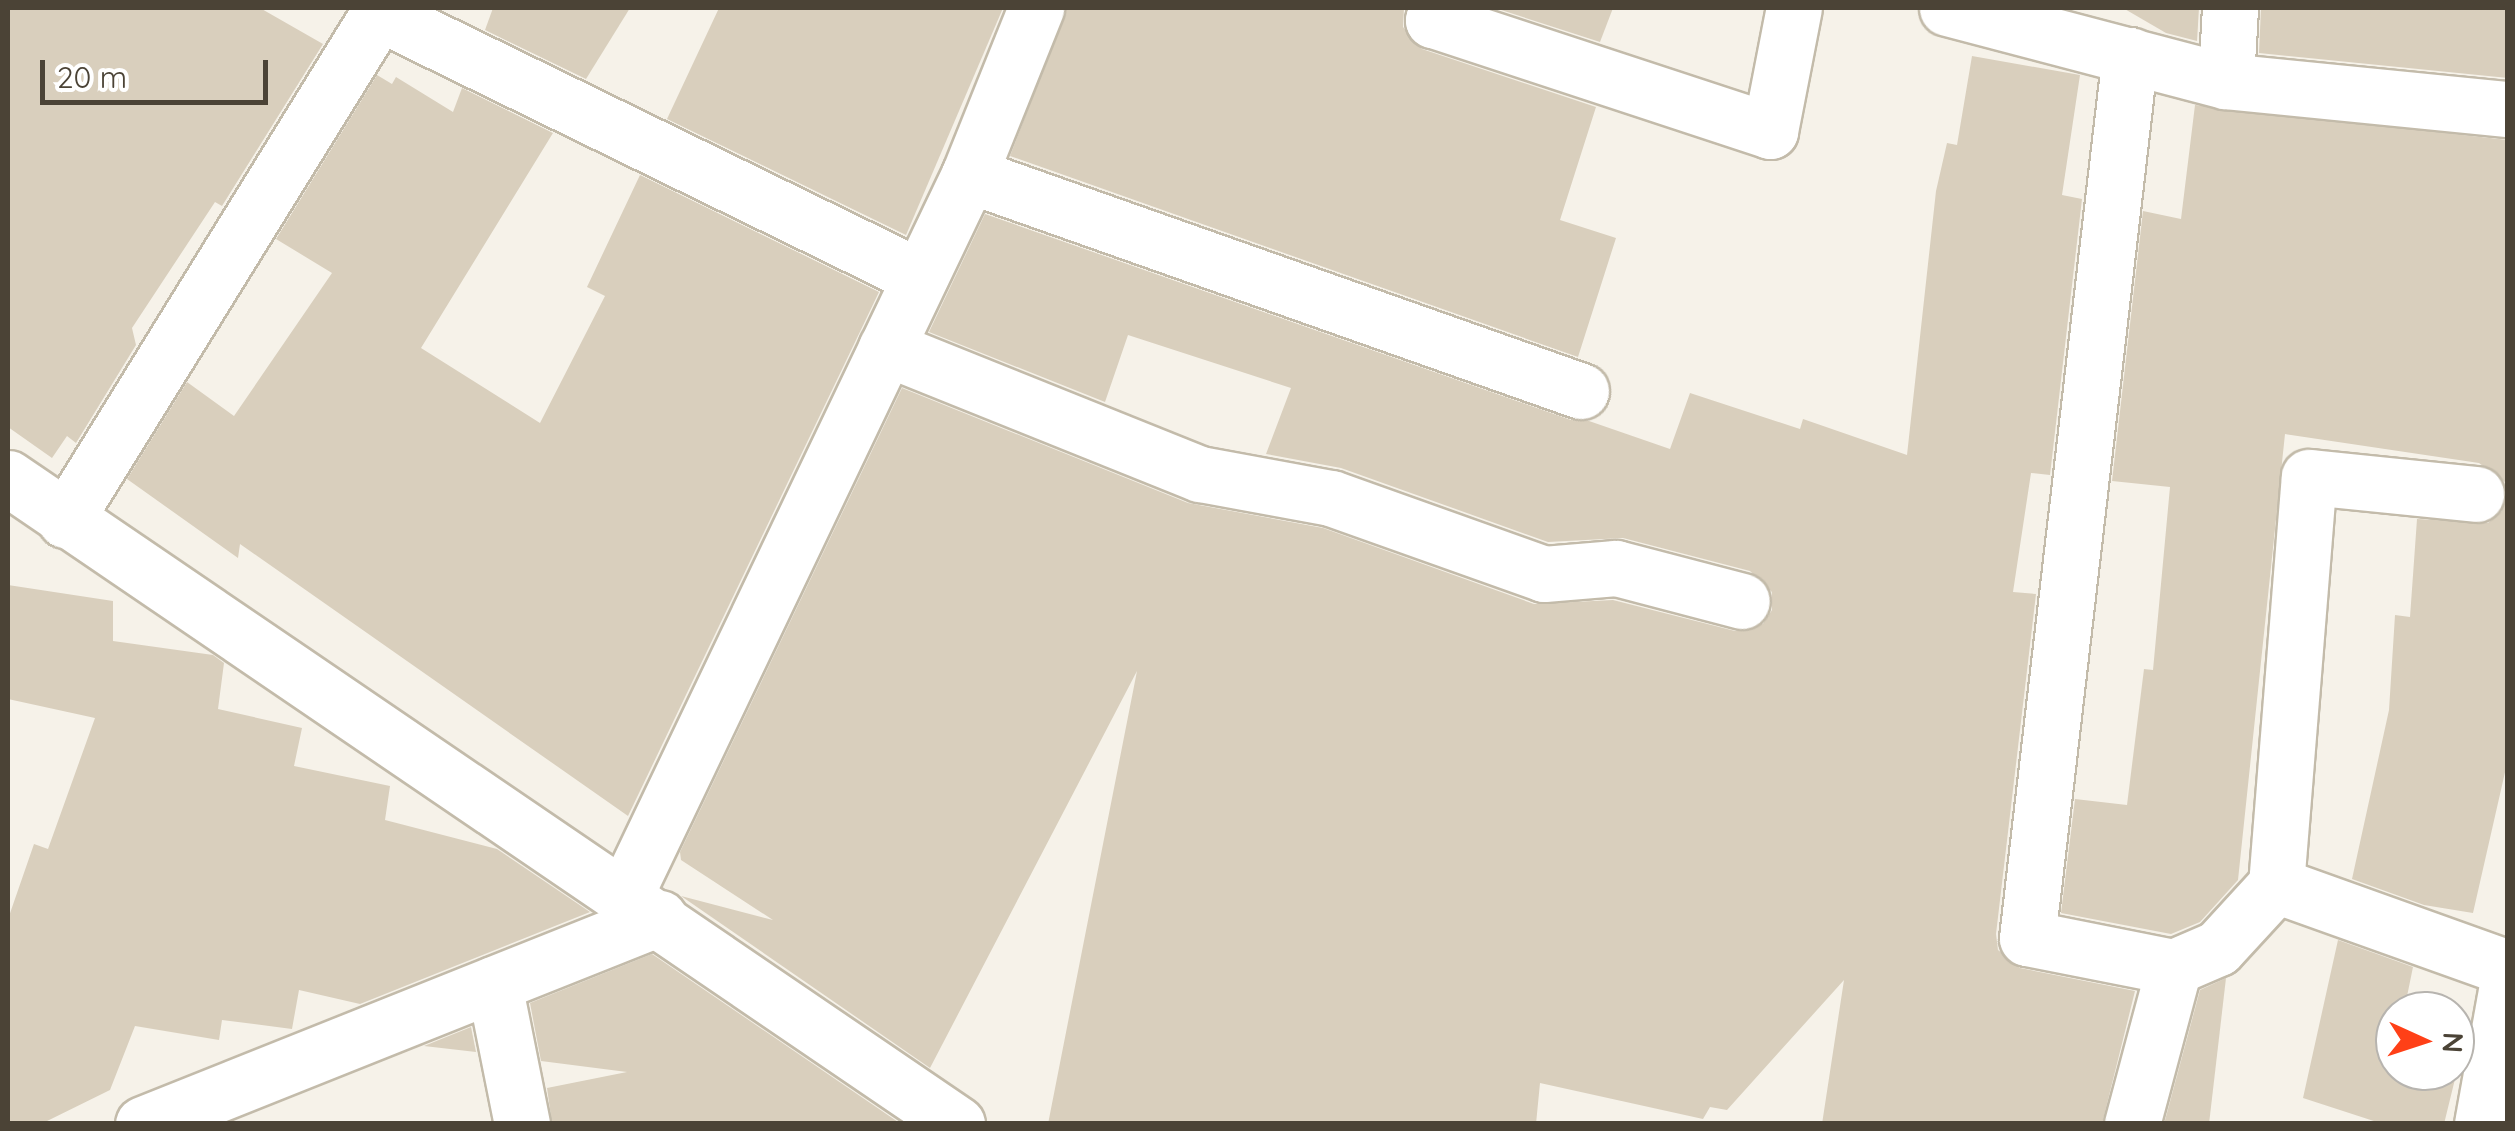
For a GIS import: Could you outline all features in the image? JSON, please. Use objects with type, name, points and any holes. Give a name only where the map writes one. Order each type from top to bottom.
[{"type":"street","points":[[143,1124],[258,1102],[642,906],[886,348],[969,175],[1036,8]]},
{"type":"street","points":[[1437,8],[1434,20],[1770,132],[1794,8]]},
{"type":"street","points":[[1947,8],[2226,81],[2508,110]]},
{"type":"street","points":[[2226,81],[2230,8]]},
{"type":"street","points":[[65,520],[381,10],[920,277]]},
{"type":"street","points":[[2130,55],[2026,938],[2174,968],[2218,948],[2276,885],[2309,477],[2476,494]]},
{"type":"street","points":[[969,175],[1581,391]]},
{"type":"street","points":[[886,348],[1200,474],[1331,498],[1544,574],[1616,568],[1742,601]]},
{"type":"street","points":[[8,478],[957,1124]]},
{"type":"street","points":[[2276,885],[2508,968]]},
{"type":"street","points":[[2132,1124],[2174,968]]},
{"type":"street","points":[[2482,1124],[2508,980]]},
{"type":"street","points":[[494,984],[522,1124]]},
{"type":"building","points":[[8,8],[260,8],[323,44],[222,206],[215,202],[132,328],[136,345],[76,443],[67,436],[52,458],[8,427]]},
{"type":"building","points":[[493,8],[630,8],[586,79],[485,30]]},
{"type":"building","points":[[719,8],[1003,8],[906,235],[667,119]]},
{"type":"building","points":[[1067,8],[1404,8],[1403,27],[1422,49],[1596,107],[1560,220],[1616,238],[1578,357],[1010,156]]},
{"type":"building","points":[[1495,8],[1613,8],[1600,42]]},
{"type":"building","points":[[2123,8],[2199,8],[2197,41],[2166,33]]},
{"type":"building","points":[[2261,8],[2508,8],[2508,78],[2259,53]]},
{"type":"building","points":[[1972,56],[2080,75],[2062,195],[2082,199],[2050,475],[2031,473],[2013,592],[2036,594],[1996,934],[1998,950],[2020,968],[2135,991],[2102,1124],[1822,1124],[1844,980],[1727,1110],[1710,1107],[1703,1119],[1540,1083],[1536,1124],[1048,1124],[1137,671],[930,1068],[681,896],[773,920],[681,860],[680,852],[902,388],[1188,503],[1323,528],[1534,604],[1613,600],[1735,631],[1763,624],[1772,610],[1772,592],[1750,571],[1623,538],[1548,542],[1341,468],[1266,454],[1291,388],[1128,335],[1105,402],[929,332],[985,214],[1571,420],[1589,421],[1670,449],[1690,393],[1800,429],[1803,419],[1907,455],[1936,191],[1947,143],[1957,145]]},
{"type":"building","points":[[377,75],[392,84],[396,77],[453,112],[462,88],[553,133],[421,348],[540,423],[605,296],[587,287],[640,175],[879,292],[628,816],[240,544],[238,558],[127,479],[187,382],[234,416],[332,273],[276,239]]},
{"type":"building","points":[[2195,105],[2508,140],[2508,759],[2473,913],[2424,905],[2352,879],[2389,710],[2395,615],[2410,617],[2417,519],[2488,523],[2502,511],[2505,482],[2479,463],[2285,434],[2238,880],[2200,922],[2171,934],[2061,913],[2075,799],[2127,805],[2144,669],[2153,670],[2170,487],[2112,481],[2143,211],[2181,219]]},
{"type":"building","points":[[8,585],[113,601],[113,641],[213,655],[224,663],[218,709],[302,728],[294,766],[390,786],[385,820],[497,849],[590,912],[360,1004],[299,990],[292,1029],[222,1020],[219,1040],[135,1026],[110,1090],[41,1124],[8,1124],[8,919],[34,844],[48,849],[95,718],[8,699]]},
{"type":"building","points":[[2338,940],[2413,967],[2408,991],[2375,991],[2375,1091],[2452,1091],[2444,1124],[2383,1124],[2303,1098]]},
{"type":"building","points":[[652,954],[901,1124],[552,1124],[547,1088],[627,1072],[541,1061],[530,1003]]},
{"type":"building","points":[[2226,978],[2209,1124],[2164,1124],[2200,990]]},
{"type":"building","points":[[471,1027],[476,1052],[424,1046]]}]
